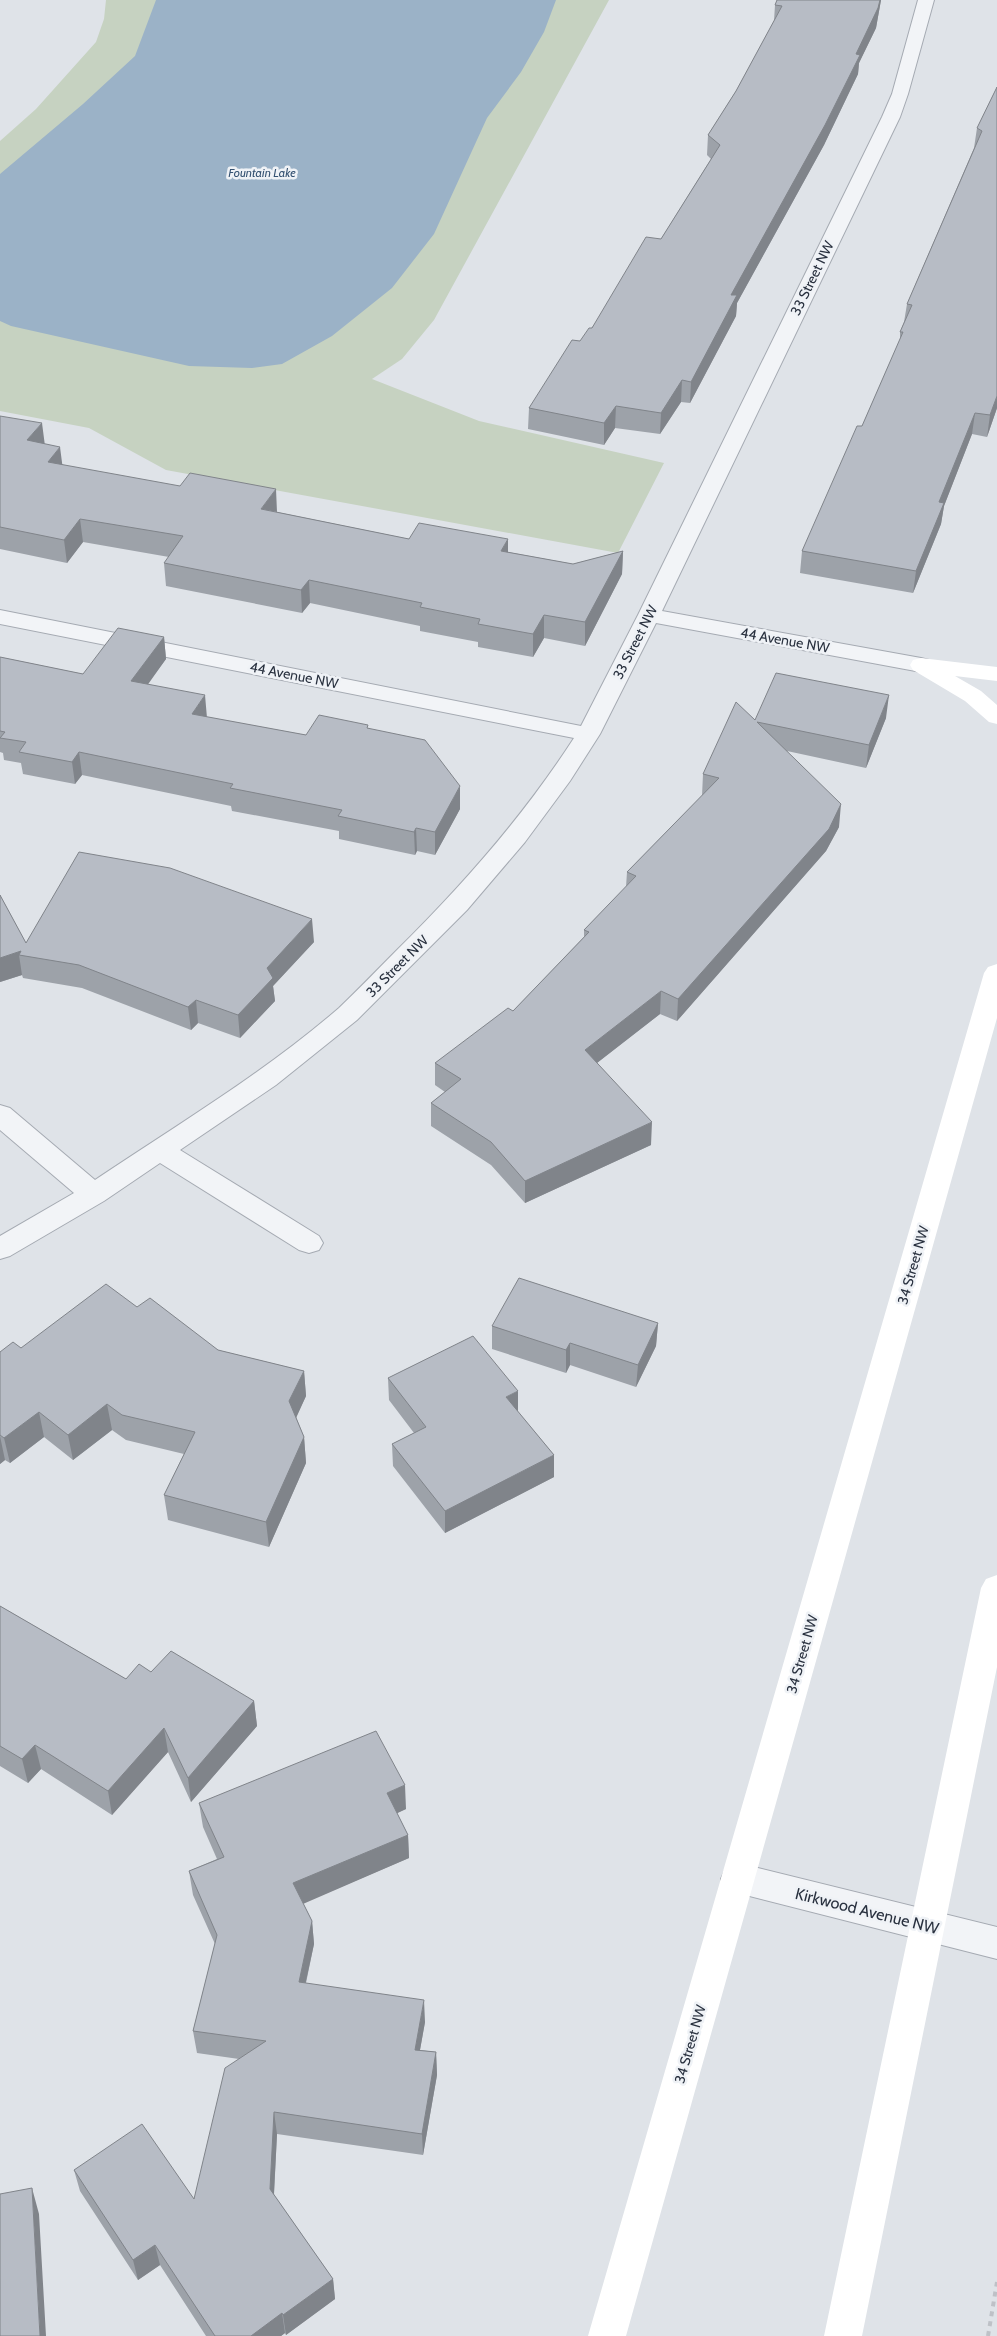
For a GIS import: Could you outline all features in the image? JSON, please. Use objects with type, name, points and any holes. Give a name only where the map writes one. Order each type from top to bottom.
[{"type":"main road","points":[[921,665],[997,674]]},
{"type":"main road","points":[[921,665],[973,696],[997,717]]},
{"type":"main road","name":"34 Street NW","points":[[606,2336],[997,973]]},
{"type":"main road","points":[[842,2336],[997,1588]]},
{"type":"street","name":"33 Street NW","points":[[0,1249],[161,1152],[267,1078],[348,1014],[458,904],[510,844],[558,781],[588,734],[649,615],[891,117],[900,94],[926,0]]},
{"type":"street","name":"44 Avenue NW","points":[[649,615],[921,665]]},
{"type":"street","name":"44 Avenue NW","points":[[0,617],[588,734]]},
{"type":"street","points":[[0,1115],[94,1194]]},
{"type":"street","points":[[161,1152],[309,1242]]},
{"type":"street","name":"Kirkwood Avenue NW","points":[[738,1879],[997,1943]]},
{"type":"path","points":[[988,2336],[997,2282]]},
{"type":"green space","points":[[106,0],[609,0],[434,320],[402,359],[372,379],[479,421],[664,463],[618,553],[166,470],[89,428],[0,411],[0,141],[36,109],[96,42],[104,19]]},
{"type":"water","name":"Fountain Lake","points":[[156,0],[556,0],[544,32],[521,72],[487,118],[434,234],[392,288],[332,336],[282,364],[252,368],[189,366],[11,326],[0,321],[0,174],[83,104],[135,56]]},
{"type":"building","points":[[777,0],[880,0],[856,54],[860,55],[825,125],[731,295],[737,295],[691,382],[682,380],[661,413],[616,406],[604,423],[529,408],[572,340],[580,341],[589,328],[592,328],[646,237],[661,239],[720,145],[708,135],[736,91],[782,6],[775,5]]},
{"type":"building","points":[[997,87],[997,396],[990,415],[975,413],[939,502],[944,503],[916,571],[802,551],[857,426],[862,426],[903,332],[900,332],[912,305],[907,304],[982,131],[977,128]]},
{"type":"building","points":[[0,416],[42,423],[27,440],[60,447],[48,462],[180,486],[190,473],[276,489],[261,509],[409,539],[419,523],[508,539],[501,551],[573,564],[623,551],[585,622],[544,615],[533,634],[478,624],[480,619],[420,607],[422,603],[309,580],[301,590],[164,563],[183,536],[80,519],[64,540],[0,527]]},
{"type":"building","points":[[118,628],[164,637],[131,681],[205,695],[192,714],[306,735],[319,715],[368,725],[367,728],[425,740],[460,786],[435,832],[416,828],[414,832],[338,816],[342,810],[230,788],[233,784],[79,752],[72,762],[19,752],[26,742],[0,738],[5,732],[0,731],[0,657],[83,674]]},
{"type":"building","points":[[776,673],[889,695],[869,745],[757,722],[841,804],[829,829],[678,999],[661,991],[585,1050],[652,1122],[525,1181],[491,1142],[431,1103],[461,1079],[435,1063],[508,1008],[513,1011],[589,932],[584,930],[636,876],[627,872],[719,778],[703,774],[736,702],[755,720]]},
{"type":"building","points":[[79,852],[170,868],[312,919],[267,968],[273,978],[238,1015],[196,1000],[188,1007],[79,965],[19,955],[21,951],[0,958],[0,895],[26,943]]},
{"type":"building","points":[[519,1278],[658,1323],[638,1365],[570,1343],[566,1350],[492,1326]]},
{"type":"building","points":[[106,1284],[137,1307],[150,1298],[218,1350],[304,1371],[289,1401],[304,1437],[266,1522],[164,1495],[195,1432],[122,1415],[107,1404],[68,1435],[39,1412],[4,1438],[0,1435],[0,1352],[13,1342],[21,1348]]},
{"type":"building","points":[[473,1336],[518,1391],[506,1397],[554,1455],[445,1511],[392,1444],[426,1427],[388,1378]]},
{"type":"building","points":[[0,1606],[126,1679],[139,1664],[151,1672],[171,1651],[254,1701],[188,1778],[164,1728],[108,1791],[35,1745],[22,1759],[0,1746]]},
{"type":"building","points":[[376,1731],[405,1785],[387,1793],[408,1835],[293,1883],[312,1921],[299,1982],[424,2000],[415,2050],[436,2052],[422,2134],[274,2112],[270,2189],[333,2279],[251,2336],[215,2336],[155,2245],[133,2260],[74,2170],[142,2124],[194,2199],[225,2068],[266,2041],[193,2031],[217,1935],[189,1871],[224,1857],[199,1803]]},
{"type":"building","points":[[32,2188],[40,2336],[0,2336],[0,2194]]}]
